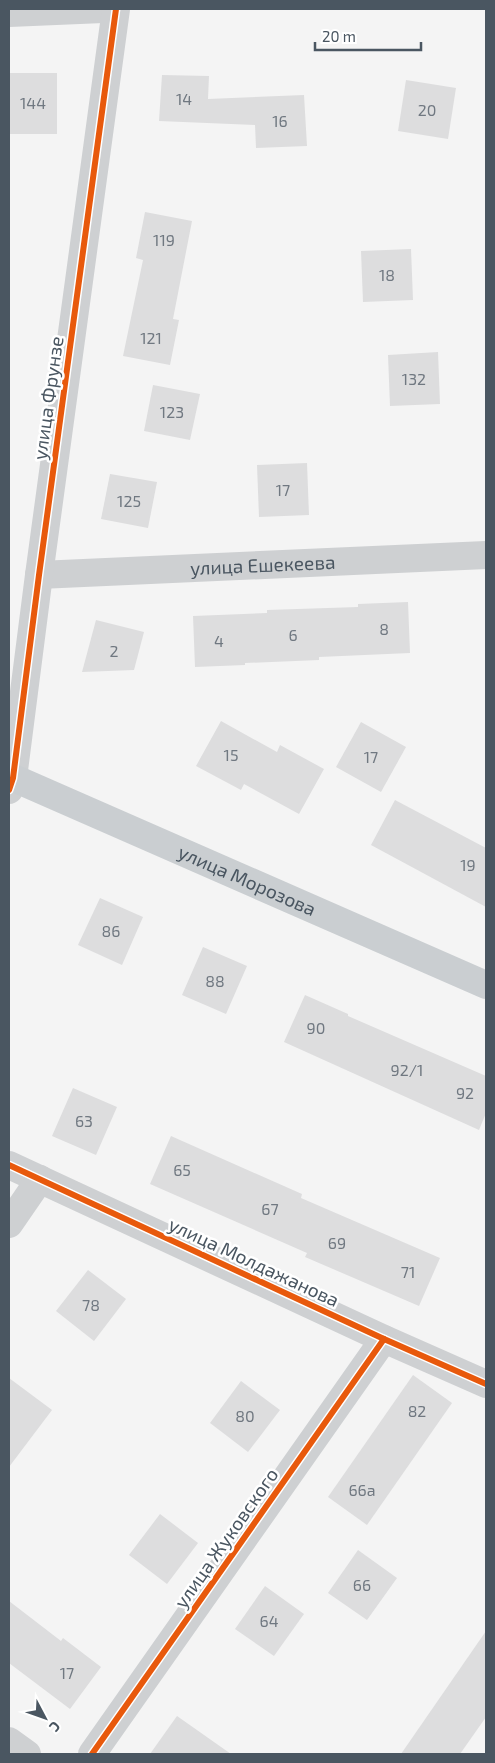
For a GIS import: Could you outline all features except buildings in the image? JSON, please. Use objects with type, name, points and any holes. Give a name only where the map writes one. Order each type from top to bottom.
[{"type":"main road","name":"улица Морозова","points":[[10,781],[486,985]]},
{"type":"street","points":[[9,13],[103,9]]},
{"type":"street","name":"улица Фрунзе","points":[[10,781],[116,9]]},
{"type":"street","name":"улица Ешекеева","points":[[39,576],[486,555]]},
{"type":"street","name":"улица Молдажанова","points":[[9,1165],[384,1339],[486,1384]]},
{"type":"street","points":[[9,1224],[40,1179]]},
{"type":"street","name":"улица Жуковского","points":[[92,1754],[384,1339]]},
{"type":"street","points":[[9,1741],[27,1754]]},
{"type":"cycle path","points":[[9,790],[13,778],[116,9]]},
{"type":"cycle path","points":[[9,1165],[384,1339],[486,1384]]},
{"type":"cycle path","points":[[92,1754],[384,1339]]}]
